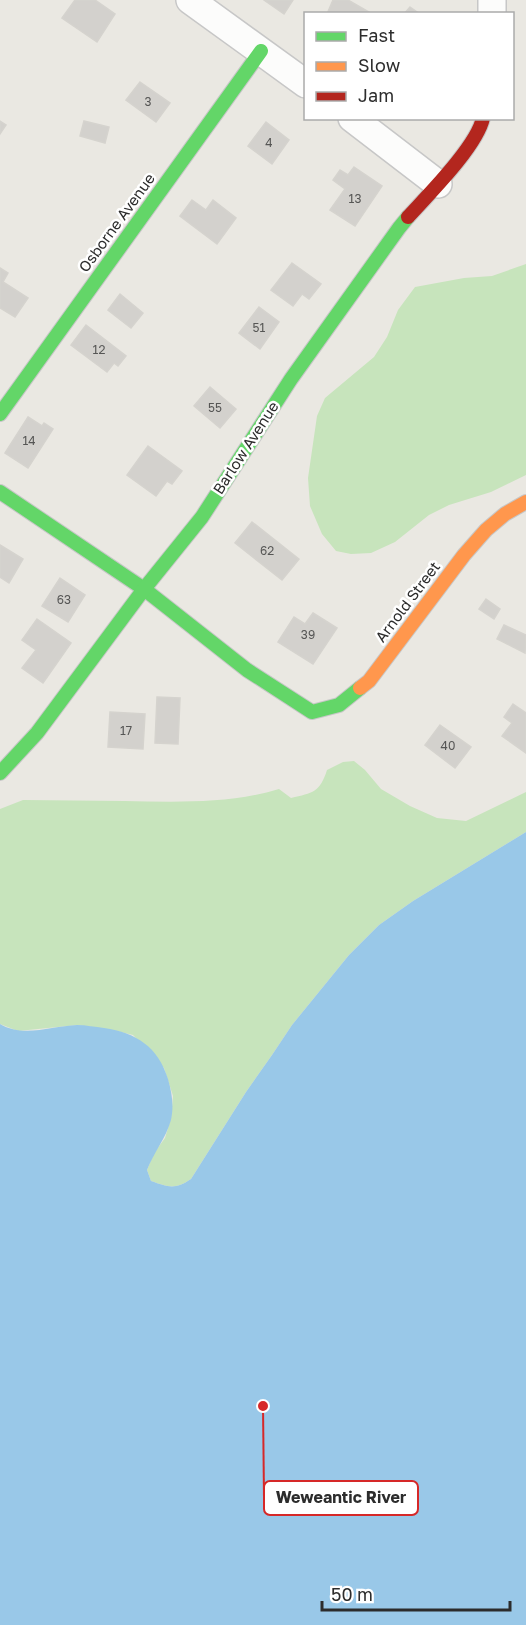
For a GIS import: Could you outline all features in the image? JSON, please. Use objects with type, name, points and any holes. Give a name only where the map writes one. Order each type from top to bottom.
[{"type":"street","points":[[190,0],[304,83]]},
{"type":"street","name":"Osborne Avenue","points":[[0,414],[261,51]]},
{"type":"street","points":[[355,120],[438,184]]},
{"type":"street","name":"Barlow Avenue","points":[[0,773],[37,734],[144,589],[202,517],[291,379],[399,228],[465,150],[481,127],[483,120]]},
{"type":"street","points":[[0,492],[144,589]]},
{"type":"street","name":"Arnold Street","points":[[144,589],[247,670],[312,712],[339,705],[369,681],[464,555],[486,530],[505,514],[526,502]]},
{"type":"green space","points":[[526,264],[526,475],[491,492],[449,505],[429,515],[395,542],[371,553],[351,554],[336,551],[322,534],[310,506],[308,478],[317,416],[325,398],[374,357],[387,337],[398,310],[415,287],[464,278],[492,276]]},
{"type":"green space","points":[[354,761],[381,789],[437,818],[466,821],[526,792],[526,832],[413,901],[379,925],[349,955],[292,1025],[191,1179],[180,1185],[171,1186],[151,1181],[147,1170],[154,1153],[165,1138],[171,1118],[173,1096],[164,1068],[133,1035],[78,1025],[18,1031],[0,1024],[0,809],[23,800],[203,801],[260,794],[279,789],[291,798],[315,790],[322,783],[327,770],[343,762]]},
{"type":"water","points":[[526,832],[526,1625],[0,1625],[0,1024],[28,1031],[77,1025],[90,1026],[116,1030],[145,1043],[164,1068],[172,1105],[169,1127],[147,1170],[151,1181],[167,1186],[180,1185],[191,1179],[292,1025],[349,955],[379,925],[413,901]]},
{"type":"building","points":[[75,0],[95,0],[115,14],[97,42],[62,18]]},
{"type":"building","points":[[264,0],[293,0],[284,14]]},
{"type":"building","points":[[333,0],[348,0],[369,12],[328,12]]},
{"type":"building","points":[[410,7],[417,12],[406,12]]},
{"type":"building","points":[[140,82],[170,103],[156,122],[126,100]]},
{"type":"building","points":[[0,121],[6,125],[0,134]]},
{"type":"building","points":[[84,121],[109,127],[105,143],[80,136]]},
{"type":"building","points":[[266,122],[289,140],[272,164],[248,146]]},
{"type":"building","points":[[354,167],[382,186],[355,226],[330,210],[345,189],[333,180],[340,170],[348,175]]},
{"type":"building","points":[[192,200],[206,210],[213,200],[236,218],[217,244],[180,216]]},
{"type":"building","points":[[292,263],[321,284],[309,299],[302,294],[293,306],[271,290]]},
{"type":"building","points":[[0,268],[8,273],[3,282],[28,298],[15,317],[0,308]]},
{"type":"building","points":[[120,294],[143,313],[131,328],[108,310]]},
{"type":"building","points":[[259,307],[279,322],[260,349],[239,333]]},
{"type":"building","points":[[86,325],[126,356],[118,366],[114,363],[107,372],[71,345]]},
{"type":"building","points":[[210,387],[236,409],[220,428],[194,406]]},
{"type":"building","points":[[28,417],[42,426],[44,423],[53,429],[28,468],[5,453]]},
{"type":"building","points":[[148,446],[182,471],[172,484],[167,481],[156,496],[127,475]]},
{"type":"building","points":[[252,522],[299,559],[282,580],[235,543]]},
{"type":"building","points":[[0,545],[23,559],[9,583],[0,577]]},
{"type":"building","points":[[60,578],[85,595],[68,622],[42,606]]},
{"type":"building","points":[[486,599],[500,609],[494,619],[479,609]]},
{"type":"building","points":[[313,613],[337,628],[313,664],[278,642],[294,617],[305,624]]},
{"type":"building","points":[[37,619],[71,643],[43,683],[22,668],[36,650],[22,640]]},
{"type":"building","points":[[504,625],[526,635],[525,653],[497,639]]},
{"type":"building","points":[[157,697],[180,698],[178,744],[155,743]]},
{"type":"building","points":[[513,704],[526,713],[526,753],[502,736],[512,723],[504,717]]},
{"type":"building","points":[[110,712],[145,714],[143,749],[108,747]]},
{"type":"building","points":[[440,725],[471,747],[455,768],[425,745]]},
{"type":"traffic: fast","points":[[0,414],[261,51]]},
{"type":"traffic: fast","points":[[0,773],[37,733],[144,589],[202,517],[291,379],[408,217]]},
{"type":"traffic: fast","points":[[0,492],[144,589],[247,670],[312,712],[339,705],[360,688]]},
{"type":"traffic: slow","points":[[360,688],[369,681],[464,555],[486,530],[505,514],[526,502]]},
{"type":"traffic: jam","points":[[408,217],[462,156],[472,142],[482,120]]},
{"type":"place","name":"Weweantic River","points":[[263,1406]]}]
